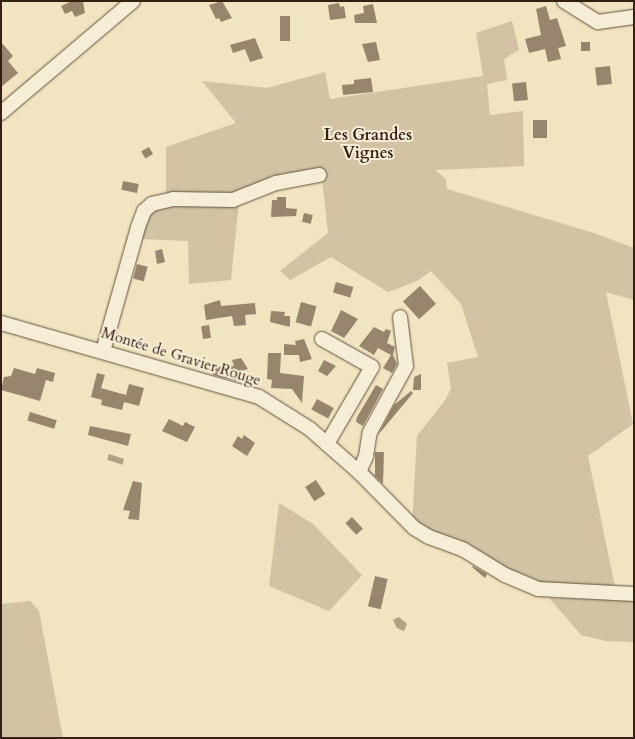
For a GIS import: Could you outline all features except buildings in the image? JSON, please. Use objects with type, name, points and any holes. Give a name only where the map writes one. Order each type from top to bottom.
[{"type":"street","points":[[1,113],[133,1]]},
{"type":"street","points":[[564,1],[598,22],[634,16]]},
{"type":"street","points":[[103,351],[138,228],[144,211],[152,204],[173,199],[233,200],[276,182],[319,175]]},
{"type":"street","points":[[359,472],[366,456],[370,432],[406,366],[400,317]]},
{"type":"street","name":"Montée de Gravier Rouge","points":[[1,323],[259,397],[288,413],[327,444],[359,472],[414,528],[429,537],[480,557],[521,582],[549,591],[634,594]]},
{"type":"street","points":[[322,339],[372,367],[327,444]]},
{"type":"shaded area","points":[[512,21],[519,50],[504,59],[507,80],[487,84],[490,115],[523,111],[524,166],[435,170],[446,179],[447,189],[594,233],[634,248],[634,300],[606,292],[633,424],[588,456],[615,587],[536,583],[412,525],[417,436],[446,399],[451,388],[447,363],[478,357],[461,304],[431,271],[417,281],[388,292],[331,257],[290,280],[280,271],[328,233],[322,179],[315,171],[265,179],[233,195],[166,196],[166,147],[236,123],[202,81],[267,88],[325,72],[330,99],[483,76],[476,33]]},
{"type":"shaded area","points":[[239,202],[231,280],[189,284],[188,241],[140,239],[146,215],[157,204]]},
{"type":"shaded area","points":[[109,454],[124,459],[122,465],[107,460]]},
{"type":"shaded area","points":[[279,503],[313,524],[362,575],[329,611],[269,586]]},
{"type":"shaded area","points":[[549,598],[634,599],[634,642],[606,641],[581,635]]},
{"type":"shaded area","points":[[30,601],[39,611],[63,738],[1,738],[1,604]]},
{"type":"shaded area","points":[[399,617],[407,624],[404,631],[397,628],[393,620]]},
{"type":"district","name":"Les Grandes Vignes","points":[[368,144]]}]
